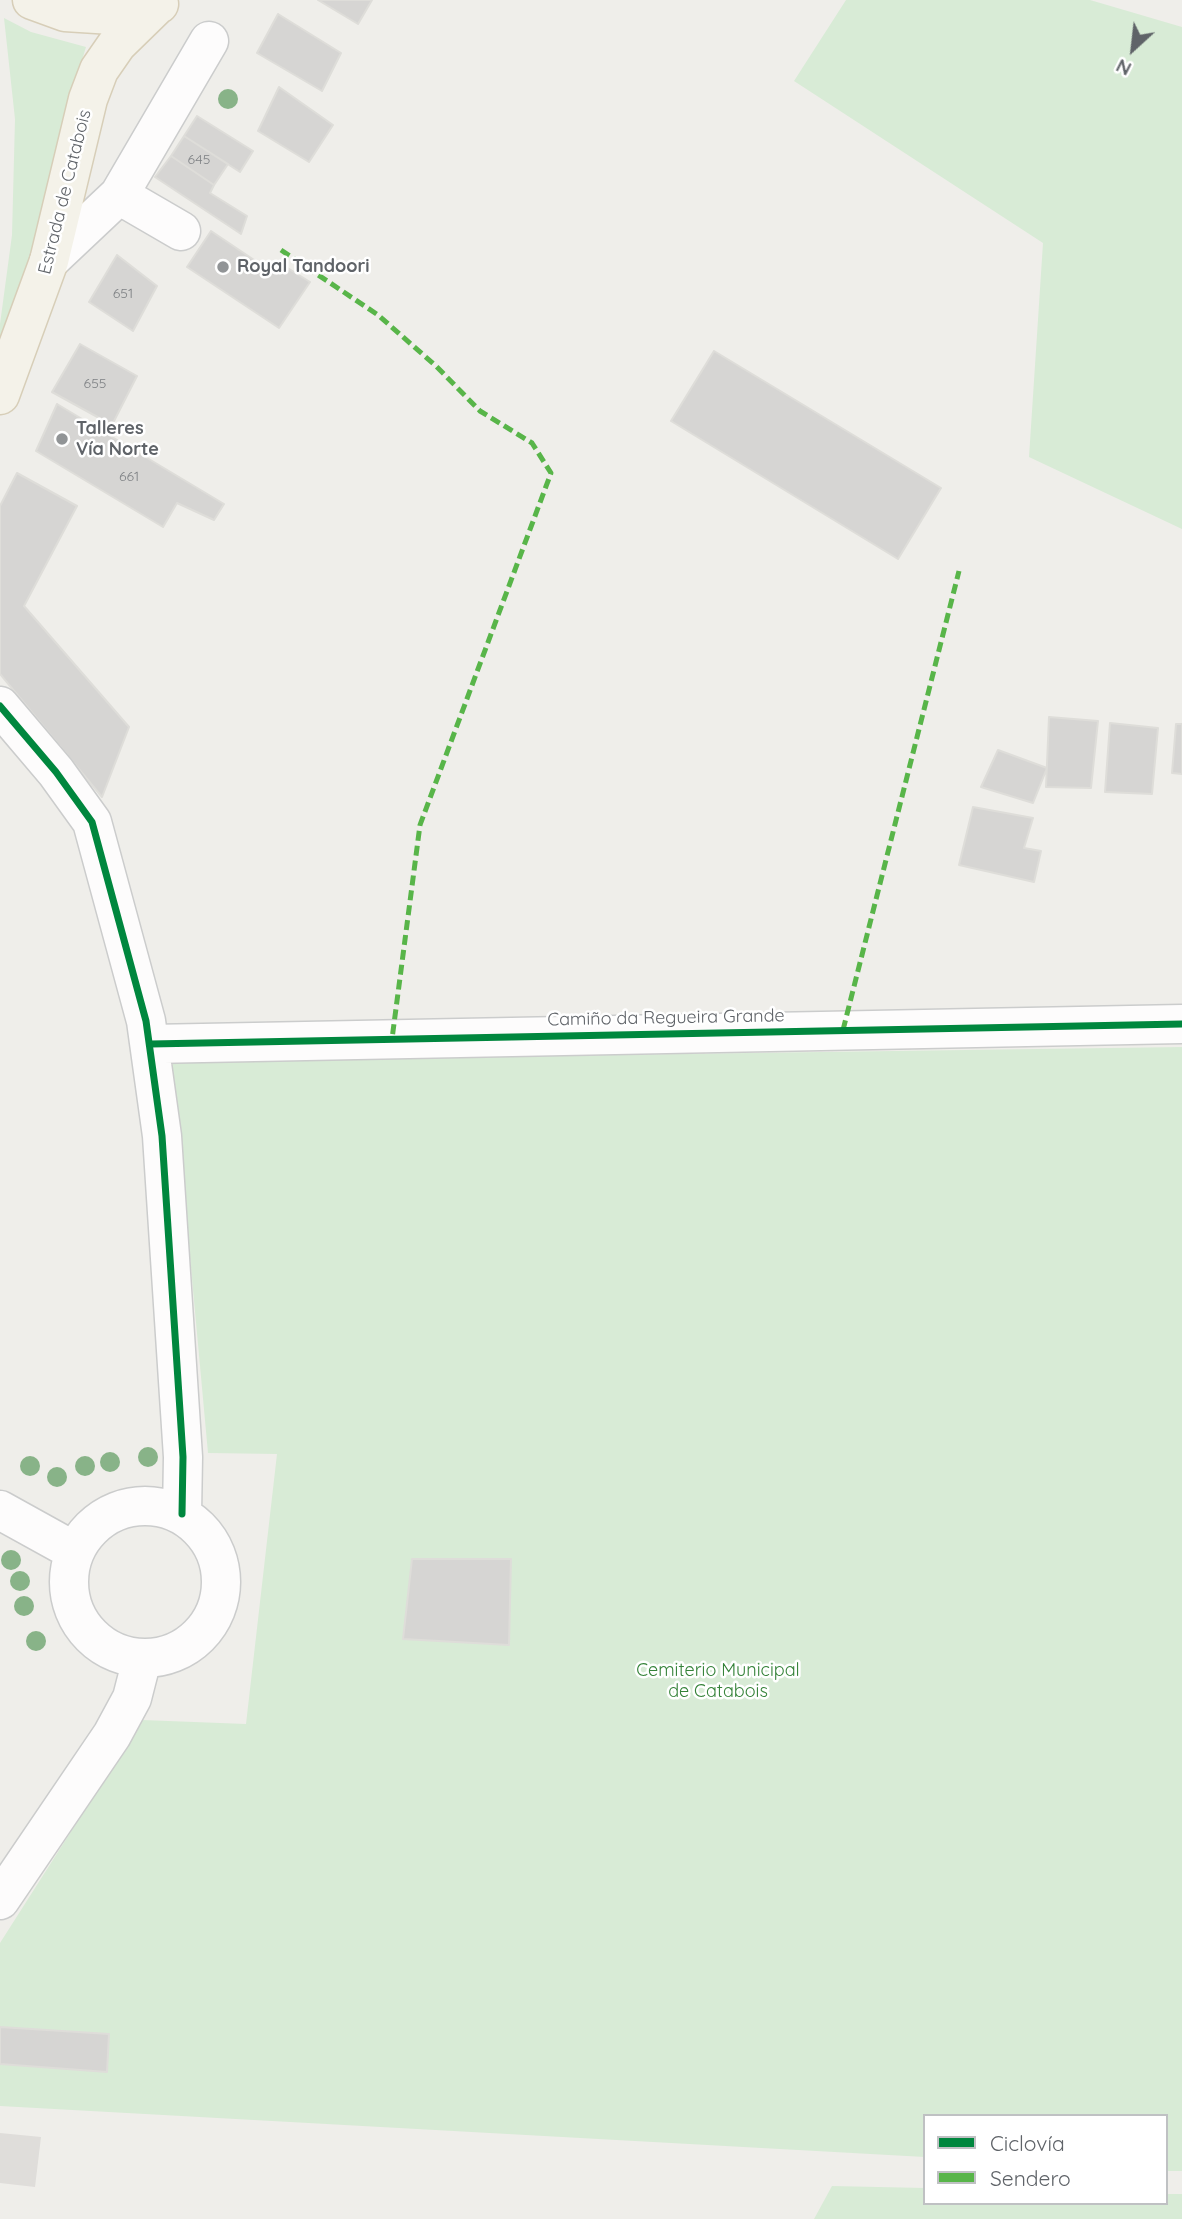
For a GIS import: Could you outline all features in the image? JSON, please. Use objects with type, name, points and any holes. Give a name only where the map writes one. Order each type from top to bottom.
[{"type":"main road","name":"Estrada de Catabois","points":[[32,0],[65,12],[111,15],[162,3]]},
{"type":"main road","name":"Estrada de Catabois","points":[[0,395],[50,261],[88,99],[100,70],[117,44],[162,3]]},
{"type":"street","points":[[50,261],[119,195],[209,41]]},
{"type":"street","points":[[119,195],[181,232]]},
{"type":"street","points":[[0,706],[56,772],[92,822],[151,1044],[163,1149],[183,1457],[182,1514]]},
{"type":"street","name":"Camiño da Regueira Grande","points":[[151,1044],[1182,1024]]},
{"type":"street","points":[[131,1506],[156,1506],[182,1514],[203,1531],[217,1554],[222,1576],[219,1603],[210,1623],[192,1643],[168,1655],[142,1659],[117,1653],[89,1634],[74,1612],[68,1590],[74,1551],[90,1528],[106,1515],[131,1506]]},
{"type":"street","points":[[0,1510],[74,1551]]},
{"type":"street","points":[[0,1900],[112,1735],[132,1698],[142,1659]]},
{"type":"shaded area","points":[[0,2133],[41,2137],[35,2187],[0,2183]]},
{"type":"green space","points":[[846,0],[1090,0],[1182,27],[1182,529],[1029,457],[1043,243],[794,81]]},
{"type":"green space","points":[[4,18],[31,32],[86,47],[72,93],[62,156],[0,365],[0,324],[12,235],[15,119]]},
{"type":"green space","name":"Cemiterio Municipal de Catabois","points":[[1182,1047],[1182,2171],[1168,2171],[1168,2114],[923,2114],[923,2157],[0,2106],[0,1943],[142,1720],[246,1724],[277,1454],[208,1453],[172,1061]]},
{"type":"green space","points":[[832,2186],[923,2188],[923,2205],[1168,2205],[1168,2194],[1182,2194],[1182,2219],[814,2219]]},
{"type":"building","points":[[318,0],[372,0],[358,24]]},
{"type":"building","points":[[278,14],[341,53],[322,91],[257,53]]},
{"type":"building","points":[[279,87],[333,125],[309,162],[258,131]]},
{"type":"building","points":[[197,116],[253,151],[240,172],[184,136]]},
{"type":"building","points":[[184,136],[228,164],[214,185],[171,156]]},
{"type":"building","points":[[171,156],[214,185],[210,193],[247,216],[241,234],[155,177]]},
{"type":"building","points":[[211,231],[272,272],[278,262],[310,282],[279,328],[187,267]]},
{"type":"building","points":[[117,255],[157,286],[133,331],[89,302]]},
{"type":"building","points":[[80,344],[137,376],[112,425],[52,392]]},
{"type":"building","points":[[714,351],[941,488],[898,559],[671,421]]},
{"type":"building","points":[[57,404],[224,504],[214,520],[177,503],[163,527],[36,451]]},
{"type":"building","points":[[17,473],[77,506],[24,606],[129,727],[102,797],[0,674],[0,506]]},
{"type":"building","points":[[1049,717],[1098,721],[1091,788],[1046,787]]},
{"type":"building","points":[[1110,723],[1158,728],[1152,794],[1105,792]]},
{"type":"building","points":[[1176,724],[1182,724],[1182,774],[1172,773]]},
{"type":"building","points":[[998,750],[1047,768],[1033,803],[981,787]]},
{"type":"building","points":[[973,807],[1033,818],[1024,848],[1041,851],[1034,882],[959,865]]},
{"type":"building","points":[[412,1559],[511,1559],[509,1645],[403,1639]]},
{"type":"building","points":[[0,2027],[109,2034],[107,2072],[0,2064]]},
{"type":"marked path","points":[[281,250],[378,315],[436,366],[480,411],[532,443],[551,473],[420,825],[392,1039]]},
{"type":"marked path","points":[[843,1030],[959,571]]},
{"type":"cycle path","points":[[0,706],[56,772],[92,822],[146,1021],[162,1136],[183,1457],[182,1514]]},
{"type":"cycle path","points":[[151,1044],[1182,1024]]},
{"type":"place","name":"Royal Tandoori","points":[[223,267]]},
{"type":"place","name":"Talleres Vía Norte","points":[[62,439]]}]
